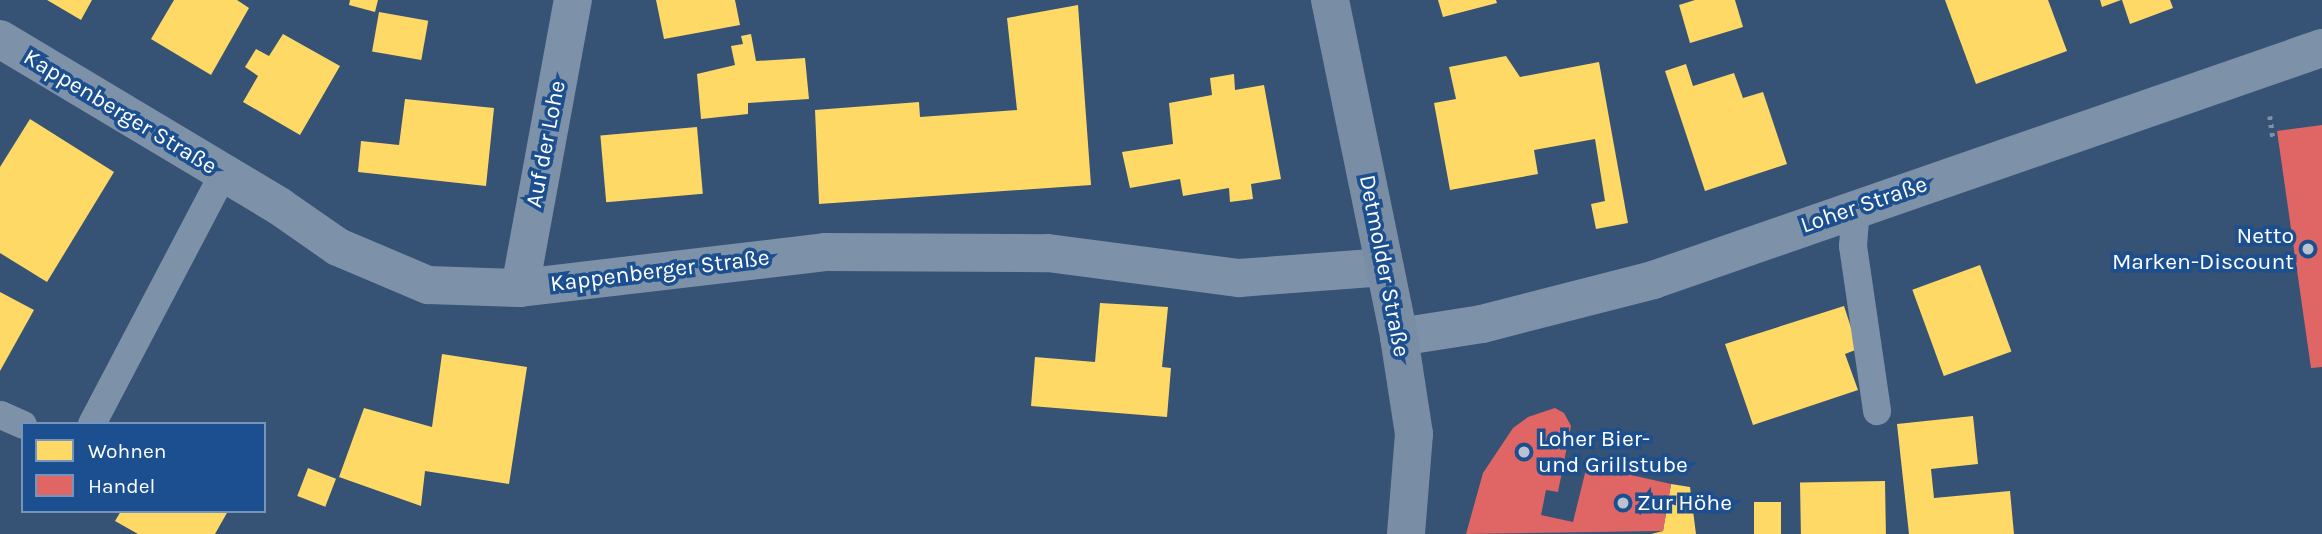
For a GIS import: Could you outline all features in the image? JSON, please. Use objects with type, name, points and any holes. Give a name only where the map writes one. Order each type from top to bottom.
[{"type":"main road","name":"Detmolder Straße","points":[[1330,0],[1399,337],[1414,434],[1406,534]]},
{"type":"street","name":"Auf der Lohe","points":[[520,288],[573,0]]},
{"type":"street","name":"Kappenberger Straße","points":[[0,39],[338,247],[428,285],[520,288],[825,252],[1048,253],[1239,278],[1385,267]]},
{"type":"street","name":"Loher Straße","points":[[1399,337],[1482,324],[1653,280],[1857,206],[2322,48]]},
{"type":"lane","points":[[93,422],[223,174]]},
{"type":"lane","points":[[1857,206],[1853,246],[1877,411]]},
{"type":"lane","points":[[1,415],[21,424]]},
{"type":"building: Wohnen","points":[[47,0],[92,0],[81,20]]},
{"type":"building: Wohnen","points":[[174,0],[237,0],[249,8],[211,75],[151,39]]},
{"type":"building: Wohnen","points":[[350,0],[378,0],[375,12],[349,5]]},
{"type":"building: Wohnen","points":[[656,0],[735,0],[740,25],[664,39]]},
{"type":"building: Wohnen","points":[[1438,0],[1496,0],[1497,3],[1443,17]]},
{"type":"building: Wohnen","points":[[1695,0],[1735,0],[1743,27],[1690,43],[1679,5]]},
{"type":"building: Wohnen","points":[[1945,0],[2048,0],[2067,51],[1976,84]]},
{"type":"building: Wohnen","points":[[2100,0],[2121,0],[2102,7]]},
{"type":"building: Wohnen","points":[[2122,0],[2170,0],[2173,8],[2130,24]]},
{"type":"building: Wohnen","points":[[1078,5],[1091,185],[819,204],[815,110],[919,102],[920,117],[1017,110],[1007,18]]},
{"type":"building: Wohnen","points":[[379,12],[428,21],[421,60],[372,51]]},
{"type":"building: Wohnen","points":[[283,34],[340,66],[300,135],[243,102],[258,76],[245,67],[256,49],[269,56]]},
{"type":"building: Wohnen","points":[[751,34],[756,61],[805,58],[809,99],[748,103],[748,114],[701,119],[697,74],[735,65],[731,46],[743,44],[741,36]]},
{"type":"building: Wohnen","points":[[1506,56],[1520,77],[1599,62],[1628,223],[1596,229],[1591,204],[1605,201],[1595,139],[1534,150],[1538,174],[1450,190],[1434,103],[1456,99],[1449,67]]},
{"type":"building: Wohnen","points":[[1686,64],[1693,86],[1734,73],[1743,98],[1763,92],[1787,164],[1705,191],[1665,71]]},
{"type":"building: Wohnen","points":[[1234,74],[1235,90],[1264,85],[1281,179],[1251,184],[1253,199],[1230,202],[1229,188],[1183,196],[1180,179],[1130,188],[1122,152],[1173,144],[1169,103],[1212,95],[1210,78]]},
{"type":"building: Wohnen","points":[[405,99],[494,108],[486,186],[358,172],[361,141],[399,145]]},
{"type":"building: Wohnen","points":[[30,119],[114,172],[47,282],[0,253],[0,167]]},
{"type":"building: Wohnen","points":[[697,127],[703,194],[606,202],[600,135]]},
{"type":"building: Wohnen","points":[[1980,265],[2011,351],[1944,376],[1912,290]]},
{"type":"building: Wohnen","points":[[0,292],[34,310],[0,371]]},
{"type":"building: Wohnen","points":[[1100,303],[1168,307],[1162,367],[1171,368],[1167,417],[1031,406],[1035,357],[1095,362]]},
{"type":"building: Wohnen","points":[[1844,306],[1858,349],[1845,354],[1858,390],[1753,425],[1725,344]]},
{"type":"building: Wohnen","points":[[442,354],[527,367],[509,484],[425,471],[421,506],[339,477],[364,408],[432,427]]},
{"type":"building: Wohnen","points":[[1973,416],[1978,464],[1931,469],[1934,498],[2010,491],[2014,534],[1909,534],[1897,424]]},
{"type":"building: Wohnen","points":[[308,468],[336,479],[325,507],[297,496]]},
{"type":"building: Wohnen","points":[[1885,481],[1886,534],[1801,534],[1800,482]]},
{"type":"building: Wohnen","points":[[1671,484],[1690,487],[1696,534],[1651,534],[1663,531]]},
{"type":"building: Wohnen","points":[[1754,502],[1781,502],[1781,534],[1754,534]]},
{"type":"building: Wohnen","points":[[120,513],[227,513],[215,534],[138,534],[115,521]]},
{"type":"building: Handel","name":"Netto Marken-Discount","points":[[2322,125],[2322,367],[2311,368],[2277,131]]},
{"type":"building: Handel","points":[[1555,408],[1564,413],[1571,426],[1558,492],[1546,490],[1541,515],[1573,522],[1587,465],[1671,484],[1663,531],[1466,534],[1483,473],[1513,428],[1528,417]]},
{"type":"place","name":"Netto Marken-Discount","points":[[2308,249]]},
{"type":"place","name":"Loher Bier- und Grillstube","points":[[1524,452]]},
{"type":"place","name":"Zur Höhe","points":[[1623,503]]}]
